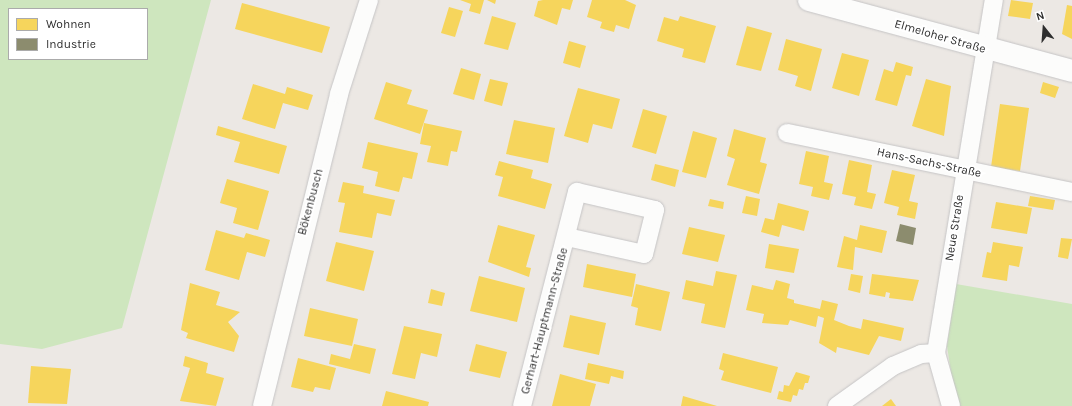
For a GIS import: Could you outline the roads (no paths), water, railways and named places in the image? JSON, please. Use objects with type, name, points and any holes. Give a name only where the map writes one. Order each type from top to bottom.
[{"type":"street","name":"Bökenbusch","points":[[262,406],[339,94],[369,0]]},
{"type":"street","name":"Elmeloher Straße","points":[[810,0],[986,50],[1072,71]]},
{"type":"street","name":"Neue Straße","points":[[951,406],[936,353],[964,171],[994,0]]},
{"type":"street","name":"Hans-Sachs-Straße","points":[[787,133],[964,171],[1072,192]]},
{"type":"street","name":"Gerhart-Hauptmann-Straße","points":[[522,406],[568,237],[577,192],[655,210],[644,254],[568,237]]},
{"type":"street","points":[[837,406],[893,366],[921,354],[936,353]]}]
